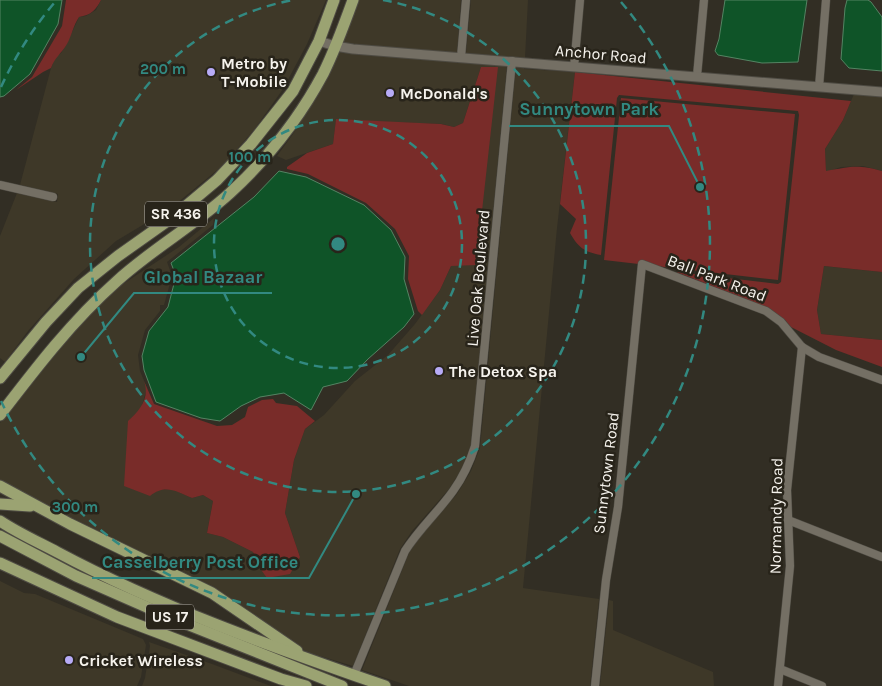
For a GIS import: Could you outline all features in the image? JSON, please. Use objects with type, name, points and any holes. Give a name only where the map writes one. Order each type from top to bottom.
[{"type":"main road","name":"SR 436","points":[[2,370],[78,288],[118,256],[173,217],[217,180],[251,144],[293,91],[318,41],[334,0]]},
{"type":"main road","name":"SR 436","points":[[0,415],[49,352],[81,316],[118,280],[230,193],[264,157],[297,116],[309,97],[335,46],[353,0]]},
{"type":"main road","points":[[0,486],[40,508],[212,593],[309,659]]},
{"type":"main road","points":[[0,504],[18,504],[40,508]]},
{"type":"main road","name":"US 17","points":[[4,524],[85,567],[182,612],[226,630],[385,686]]},
{"type":"main road","name":"US 17","points":[[2,537],[76,576],[174,619],[342,686]]},
{"type":"main road","points":[[1,563],[117,617],[264,673],[306,686]]},
{"type":"street","points":[[461,57],[466,0]]},
{"type":"street","points":[[574,67],[580,0]]},
{"type":"street","points":[[697,76],[704,0]]},
{"type":"street","points":[[819,87],[826,0]]},
{"type":"street","name":"Anchor Road","points":[[318,41],[335,46],[882,92]]},
{"type":"street","name":"Live Oak Boulevard","points":[[354,675],[405,551],[416,534],[453,492],[467,469],[475,446],[512,61]]},
{"type":"street","points":[[0,184],[53,197]]},
{"type":"street","points":[[173,217],[184,230]]},
{"type":"street","name":"Ball Park Road","points":[[642,264],[766,311],[781,322],[802,347],[819,358],[882,380]]},
{"type":"street","name":"Sunnytown Road","points":[[595,686],[606,580],[618,507],[642,264]]},
{"type":"street","name":"Normandy Road","points":[[778,686],[790,566],[787,490],[802,347]]},
{"type":"street","points":[[788,520],[882,557]]},
{"type":"street","points":[[780,669],[822,686]]},
{"type":"shaded area","points":[[0,0],[62,0],[58,24],[30,74],[4,96],[0,97]]},
{"type":"shaded area","points":[[66,0],[101,0],[93,12],[79,17],[67,44],[51,68],[16,90],[32,77],[62,26]]},
{"type":"shaded area","points":[[101,0],[326,0],[307,44],[283,89],[254,130],[221,167],[171,208],[116,241],[74,279],[28,331],[5,362],[0,358],[0,236],[17,193],[57,202],[58,194],[20,185],[55,57],[61,53],[66,45],[79,17],[86,16],[96,10]]},
{"type":"shaded area","points":[[359,0],[461,0],[457,53],[343,43]]},
{"type":"shaded area","points":[[471,0],[528,0],[525,58],[466,53]]},
{"type":"shaded area","points":[[725,0],[807,0],[798,62],[762,63],[718,55],[715,51],[719,39]]},
{"type":"shaded area","points":[[847,0],[868,0],[882,17],[882,71],[849,68],[841,59]]},
{"type":"shaded area","points":[[340,51],[507,65],[471,445],[463,467],[449,489],[412,531],[400,549],[353,666],[307,652],[214,589],[72,520],[0,481],[0,423],[31,382],[85,319],[114,290],[179,247],[214,218],[213,225],[167,262],[172,276],[164,305],[160,305],[160,311],[145,330],[138,355],[140,371],[147,388],[141,409],[128,422],[158,490],[172,489],[192,498],[203,495],[213,501],[207,533],[223,537],[253,552],[259,567],[300,557],[285,513],[294,460],[305,429],[324,415],[355,381],[388,355],[415,324],[440,290],[451,266],[481,67],[463,123],[454,127],[442,124],[336,120],[333,144],[286,160],[277,156],[293,134]]},
{"type":"shaded area","points":[[516,66],[524,67],[524,69],[575,72],[557,228],[523,588],[599,599],[590,686],[409,686],[362,670],[409,553],[420,536],[457,494],[471,471],[480,448]]},
{"type":"shaded area","points":[[481,67],[498,67],[476,265],[451,266],[440,290],[422,315],[418,311],[408,279],[409,256],[395,229],[366,203],[308,174],[287,169],[287,167],[307,153],[333,144],[336,119],[441,124],[454,127],[463,123]]},
{"type":"shaded area","points":[[575,72],[851,101],[843,120],[825,149],[826,171],[860,167],[882,171],[882,272],[824,266],[817,310],[821,334],[882,340],[882,367],[836,350],[791,327],[769,308],[676,272],[778,284],[781,282],[798,111],[619,95],[617,98],[601,255],[582,248],[576,242],[570,233],[576,219],[560,204]]},
{"type":"shaded area","points":[[854,94],[882,96],[882,171],[863,166],[841,167],[826,172],[825,149],[843,120]]},
{"type":"shaded area","points":[[621,98],[795,114],[778,280],[604,260]]},
{"type":"shaded area","points":[[279,171],[306,177],[364,205],[391,230],[405,257],[404,279],[414,314],[404,327],[368,359],[347,381],[323,387],[311,410],[284,393],[260,397],[241,406],[220,421],[201,418],[156,402],[144,370],[142,356],[149,331],[168,307],[176,276],[171,263],[254,197]]},
{"type":"shaded area","points":[[824,266],[882,272],[882,340],[821,334],[817,310]]},
{"type":"shaded area","points":[[144,381],[154,404],[217,426],[232,425],[245,417],[248,407],[262,400],[273,399],[276,403],[297,406],[315,421],[305,429],[294,460],[285,513],[300,557],[290,574],[267,578],[259,567],[253,552],[223,537],[207,533],[213,501],[203,495],[192,498],[176,491],[161,490],[150,496],[124,486],[128,421],[145,398],[146,387]]},
{"type":"shaded area","points":[[0,581],[24,593],[35,594],[143,639],[146,645],[141,677],[137,686],[0,686]]},
{"type":"shaded area","points":[[609,600],[613,601],[613,630],[713,672],[714,686],[600,686]]},
{"type":"shaded area","points":[[149,642],[271,686],[142,686],[145,678]]},
{"type":"place","name":"Metro by T-Mobile","points":[[211,72]]},
{"type":"place","name":"McDonald's","points":[[390,93]]},
{"type":"place","name":"Sunnytown Park","points":[[700,187]]},
{"type":"place","name":"Global Bazaar","points":[[81,357]]},
{"type":"place","name":"The Detox Spa","points":[[439,371]]},
{"type":"place","name":"Casselberry Post Office","points":[[356,494]]},
{"type":"place","name":"Cricket Wireless","points":[[69,660]]}]
